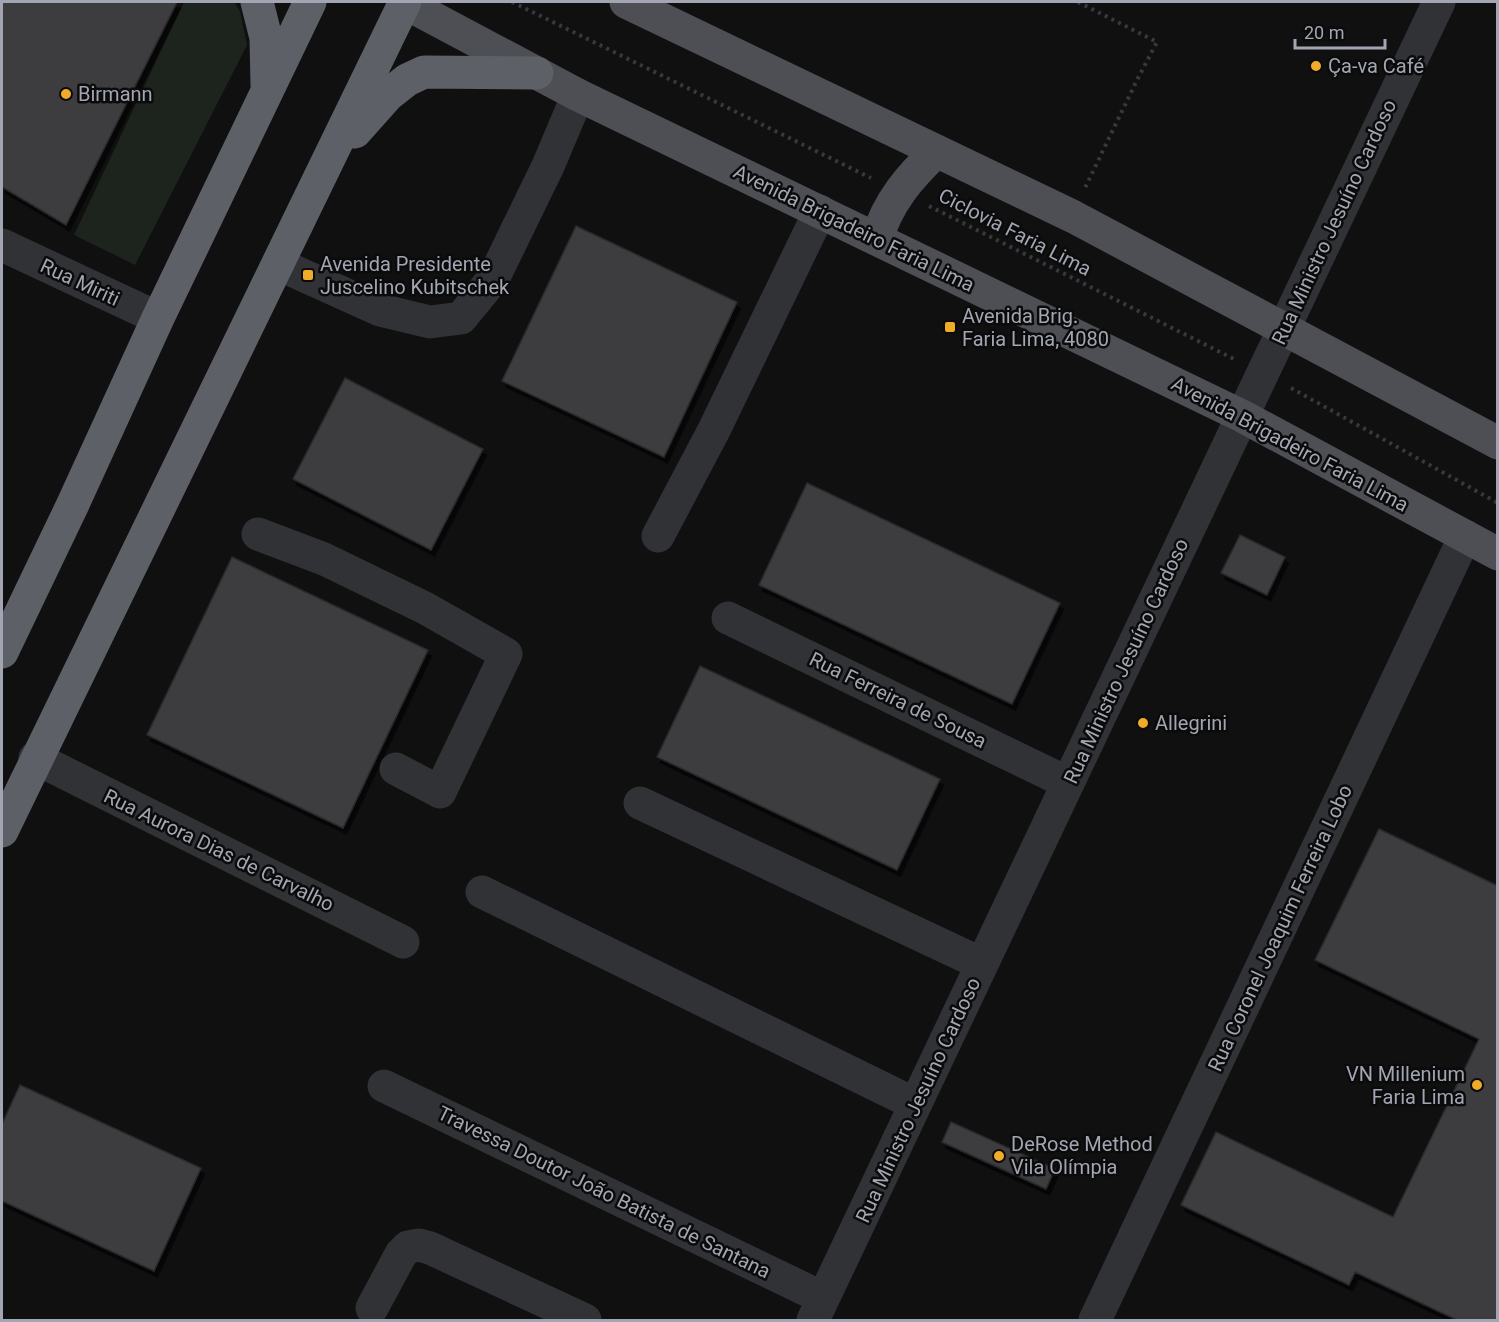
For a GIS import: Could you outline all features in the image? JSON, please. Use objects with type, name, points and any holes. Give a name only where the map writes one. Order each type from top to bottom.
[{"type":"highway","points":[[257,2],[266,38],[267,90]]},
{"type":"highway","points":[[2,652],[158,318],[310,2]]},
{"type":"highway","points":[[2,831],[35,758],[330,160],[404,2]]},
{"type":"highway","points":[[330,160],[388,95],[406,80],[424,72],[537,73]]},
{"type":"main road","name":"Avenida Brigadeiro Faria Lima","points":[[404,2],[579,95],[1242,416],[1497,554]]},
{"type":"main road","points":[[626,2],[1074,217],[1228,300],[1284,327],[1497,443]]},
{"type":"main road","points":[[877,239],[881,224],[900,191],[938,151]]},
{"type":"street","name":"Rua Ministro Jesuíno Cardoso","points":[[818,1309],[1439,2]]},
{"type":"street","points":[[278,264],[380,310],[429,322],[461,318],[493,279],[548,166],[579,95]]},
{"type":"street","points":[[658,536],[714,430],[820,211]]},
{"type":"street","name":"Rua Miriti","points":[[2,245],[158,318]]},
{"type":"street","points":[[258,534],[324,559],[425,608],[506,654],[440,792],[396,769]]},
{"type":"street","name":"Rua Coronel Joaquim Ferreira Lobo","points":[[1095,1320],[1466,536]]},
{"type":"street","name":"Rua Ferreira de Sousa","points":[[728,618],[1068,783]]},
{"type":"street","name":"Rua Aurora Dias de Carvalho","points":[[35,758],[404,942]]},
{"type":"street","points":[[640,803],[982,964]]},
{"type":"street","points":[[482,892],[915,1104]]},
{"type":"street","name":"Travessa Doutor João Batista de Santana","points":[[384,1086],[818,1309]]},
{"type":"street","points":[[372,1308],[401,1254],[408,1247],[419,1245],[460,1261],[585,1320]]},
{"type":"path","name":"Ciclovia Faria Lima","points":[[512,2],[900,191],[1262,372],[1497,502]]},
{"type":"path","points":[[1074,217],[1085,189],[1157,42],[1078,2]]},
{"type":"shaded area","points":[[184,2],[234,2],[240,11],[247,45],[135,265],[74,235]]},
{"type":"building","name":"Birmann","points":[[2,2],[177,2],[66,225],[2,187]]},
{"type":"building","points":[[576,226],[737,302],[664,457],[502,381]]},
{"type":"building","points":[[345,378],[483,449],[431,550],[293,479]]},
{"type":"building","points":[[807,483],[1060,603],[1012,704],[759,585]]},
{"type":"building","points":[[1240,535],[1285,557],[1267,595],[1221,573]]},
{"type":"building","points":[[232,557],[428,650],[343,828],[147,735]]},
{"type":"building","points":[[700,666],[940,779],[897,870],[657,757]]},
{"type":"building","name":"VN Millenium Faria Lima","points":[[1379,829],[1498,886],[1498,1320],[1457,1320],[1355,1272],[1349,1285],[1181,1205],[1216,1132],[1393,1217],[1479,1039],[1315,960]]},
{"type":"building","points":[[20,1085],[201,1168],[154,1271],[2,1201],[2,1124]]},
{"type":"building","name":"DeRose Method Vila Olímpia","points":[[951,1122],[1055,1169],[1046,1189],[942,1142]]},
{"type":"place","name":"Ça-va Café","points":[[1316,66]]},
{"type":"place","name":"Birmann","points":[[66,94]]},
{"type":"place","name":"Avenida Presidente Juscelino Kubitschek","points":[[308,275]]},
{"type":"place","name":"Avenida Brig. Faria Lima, 4080","points":[[950,327]]},
{"type":"place","name":"Allegrini","points":[[1143,723]]},
{"type":"place","name":"VN Millenium Faria Lima","points":[[1477,1085]]},
{"type":"place","name":"DeRose Method Vila Olímpia","points":[[999,1156]]}]
